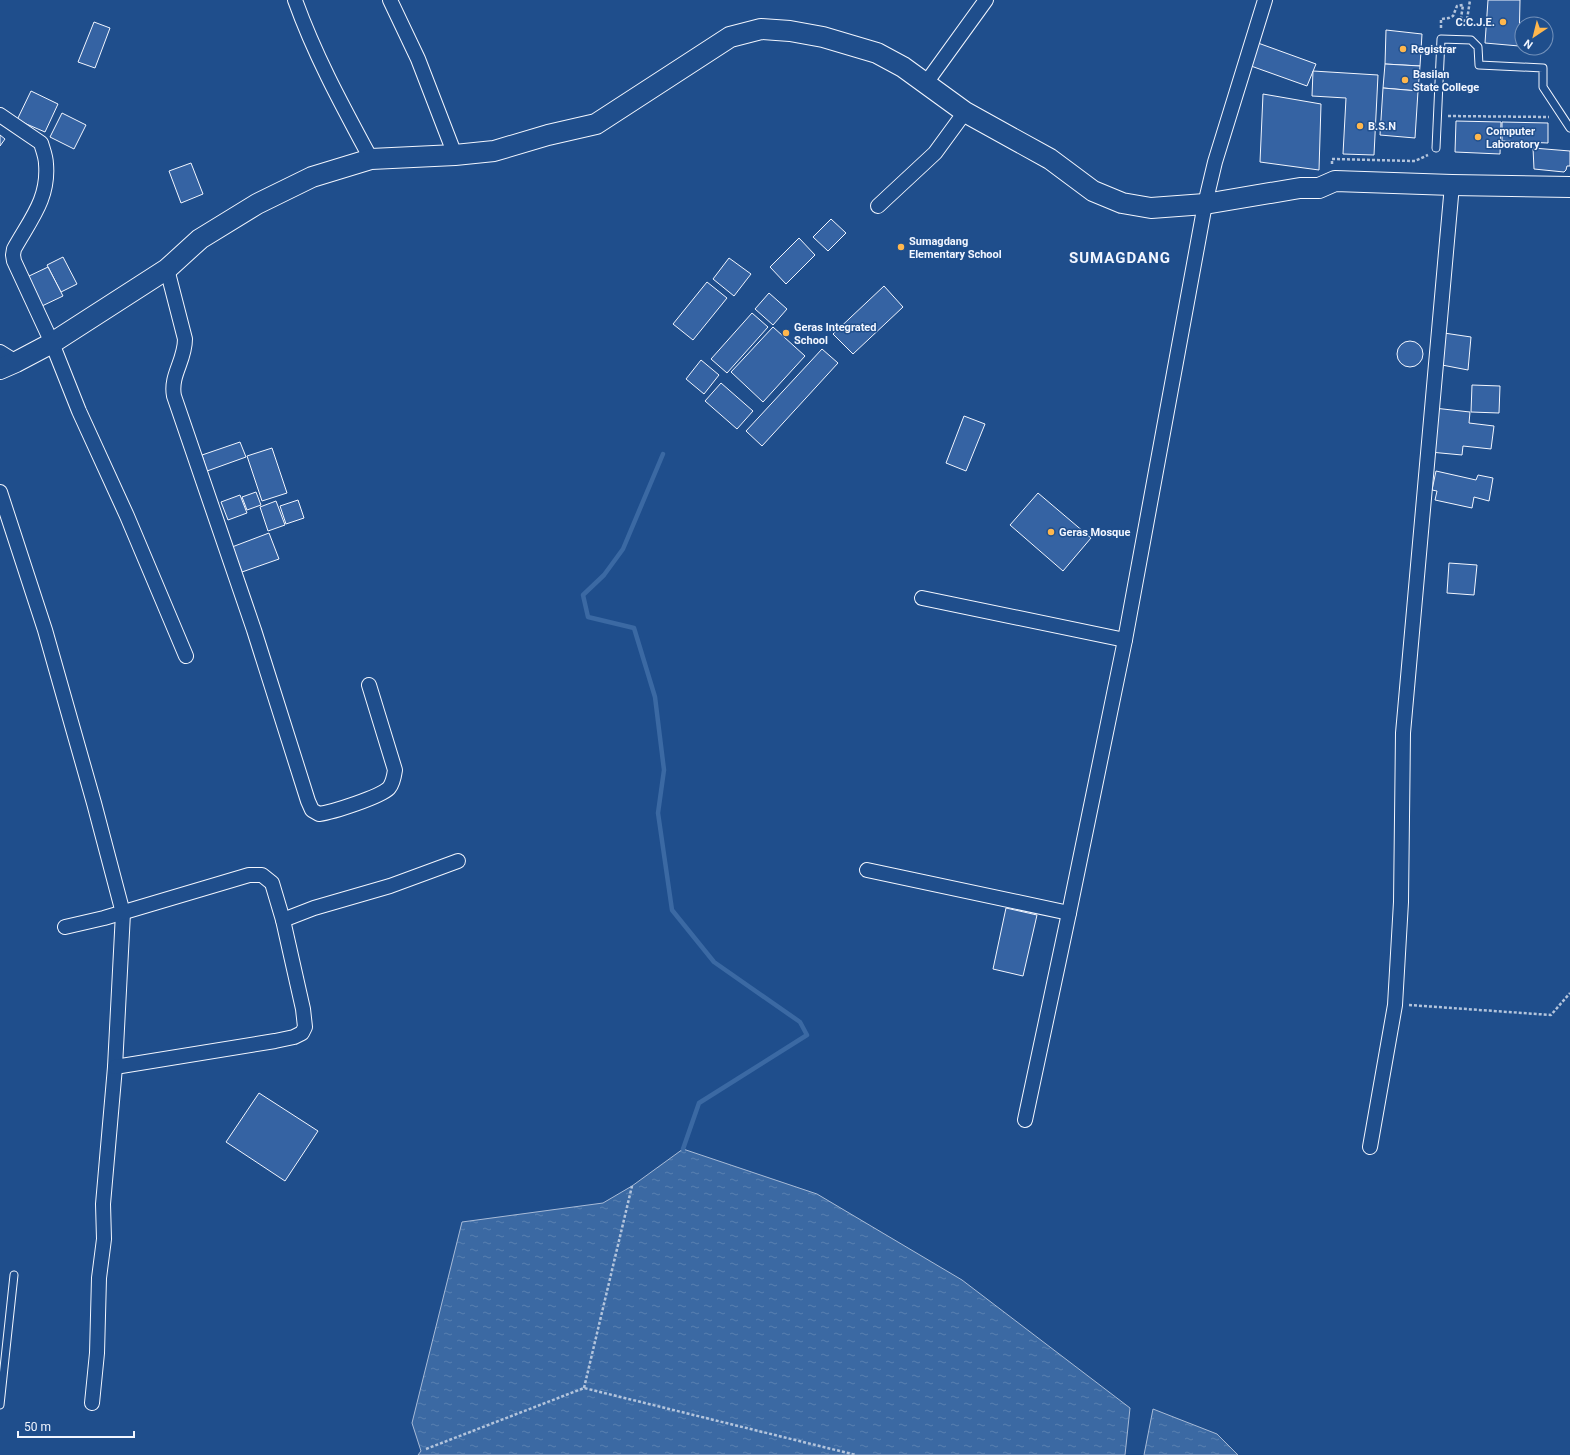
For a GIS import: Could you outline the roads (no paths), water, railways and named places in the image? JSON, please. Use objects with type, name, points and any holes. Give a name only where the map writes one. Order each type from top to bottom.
[{"type":"street","points":[[295,0],[306,32],[326,74],[371,159]]},
{"type":"street","points":[[390,0],[418,59],[455,155]]},
{"type":"street","points":[[926,83],[986,0]]},
{"type":"street","points":[[1025,1120],[1125,640],[1205,204],[1215,162],[1265,0]]},
{"type":"street","points":[[5,361],[52,343],[167,269],[200,239],[258,204],[312,177],[371,159],[455,155],[494,151],[548,135],[596,124],[730,37],[761,29],[790,31],[823,37],[877,54],[903,67],[965,112],[1050,159],[1093,191],[1122,203],[1151,208],[1205,204],[1300,188],[1319,188],[1335,181],[1570,187]]},
{"type":"street","points":[[878,206],[935,153],[965,112]]},
{"type":"street","points":[[0,115],[41,143],[46,163],[46,182],[42,200],[38,210],[14,249],[12,255],[52,343],[79,411],[127,516],[186,656]]},
{"type":"street","points":[[1370,1147],[1395,1004],[1401,902],[1403,733],[1452,185]]},
{"type":"street","points":[[167,269],[185,339],[185,350],[173,382],[174,396],[254,630],[308,802],[312,810],[319,814],[337,810],[378,795],[389,788],[394,779],[394,770],[369,685]]},
{"type":"street","points":[[0,492],[45,630],[123,912],[115,1067],[104,1204],[104,1239],[98,1278],[97,1353],[92,1403]]},
{"type":"street","points":[[922,598],[1125,640]]},
{"type":"street","points":[[283,920],[314,908],[390,886],[458,861]]},
{"type":"street","points":[[867,870],[1069,913]]},
{"type":"street","points":[[65,927],[123,912],[249,875],[262,875],[272,883],[283,920],[303,1009],[304,1027],[302,1033],[294,1037],[275,1041],[115,1067]]},
{"type":"lane","points":[[1436,148],[1441,39],[1471,40],[1478,47],[1479,65],[1543,68],[1543,87],[1570,128]]},
{"type":"lane","points":[[0,1405],[14,1275]]},
{"type":"water","points":[[683,1149],[817,1194],[962,1280],[1130,1408],[1125,1455],[418,1455],[421,1451],[412,1423],[462,1222],[603,1203],[632,1186]]},
{"type":"water","points":[[1153,1409],[1217,1434],[1238,1455],[1144,1455]]},
{"type":"waterway","points":[[663,454],[623,549],[604,575],[583,595],[588,617],[634,628],[655,697],[664,770],[658,813],[672,910],[714,962],[800,1022],[807,1035],[699,1103],[683,1149]]},
{"type":"place","name":"C.C.J.E.","points":[[1503,22]]},
{"type":"place","name":"Registrar","points":[[1403,49]]},
{"type":"place","name":"Basilan State College","points":[[1405,80]]},
{"type":"place","name":"B.S.N","points":[[1360,126]]},
{"type":"place","name":"Computer Laboratory","points":[[1478,137]]},
{"type":"place","name":"Sumagdang Elementary School","points":[[901,247]]},
{"type":"place","name":"Geras Integrated School","points":[[786,333]]},
{"type":"place","name":"Geras Mosque","points":[[1051,532]]},
{"type":"district","name":"SUMAGDANG","points":[[1120,258]]}]
